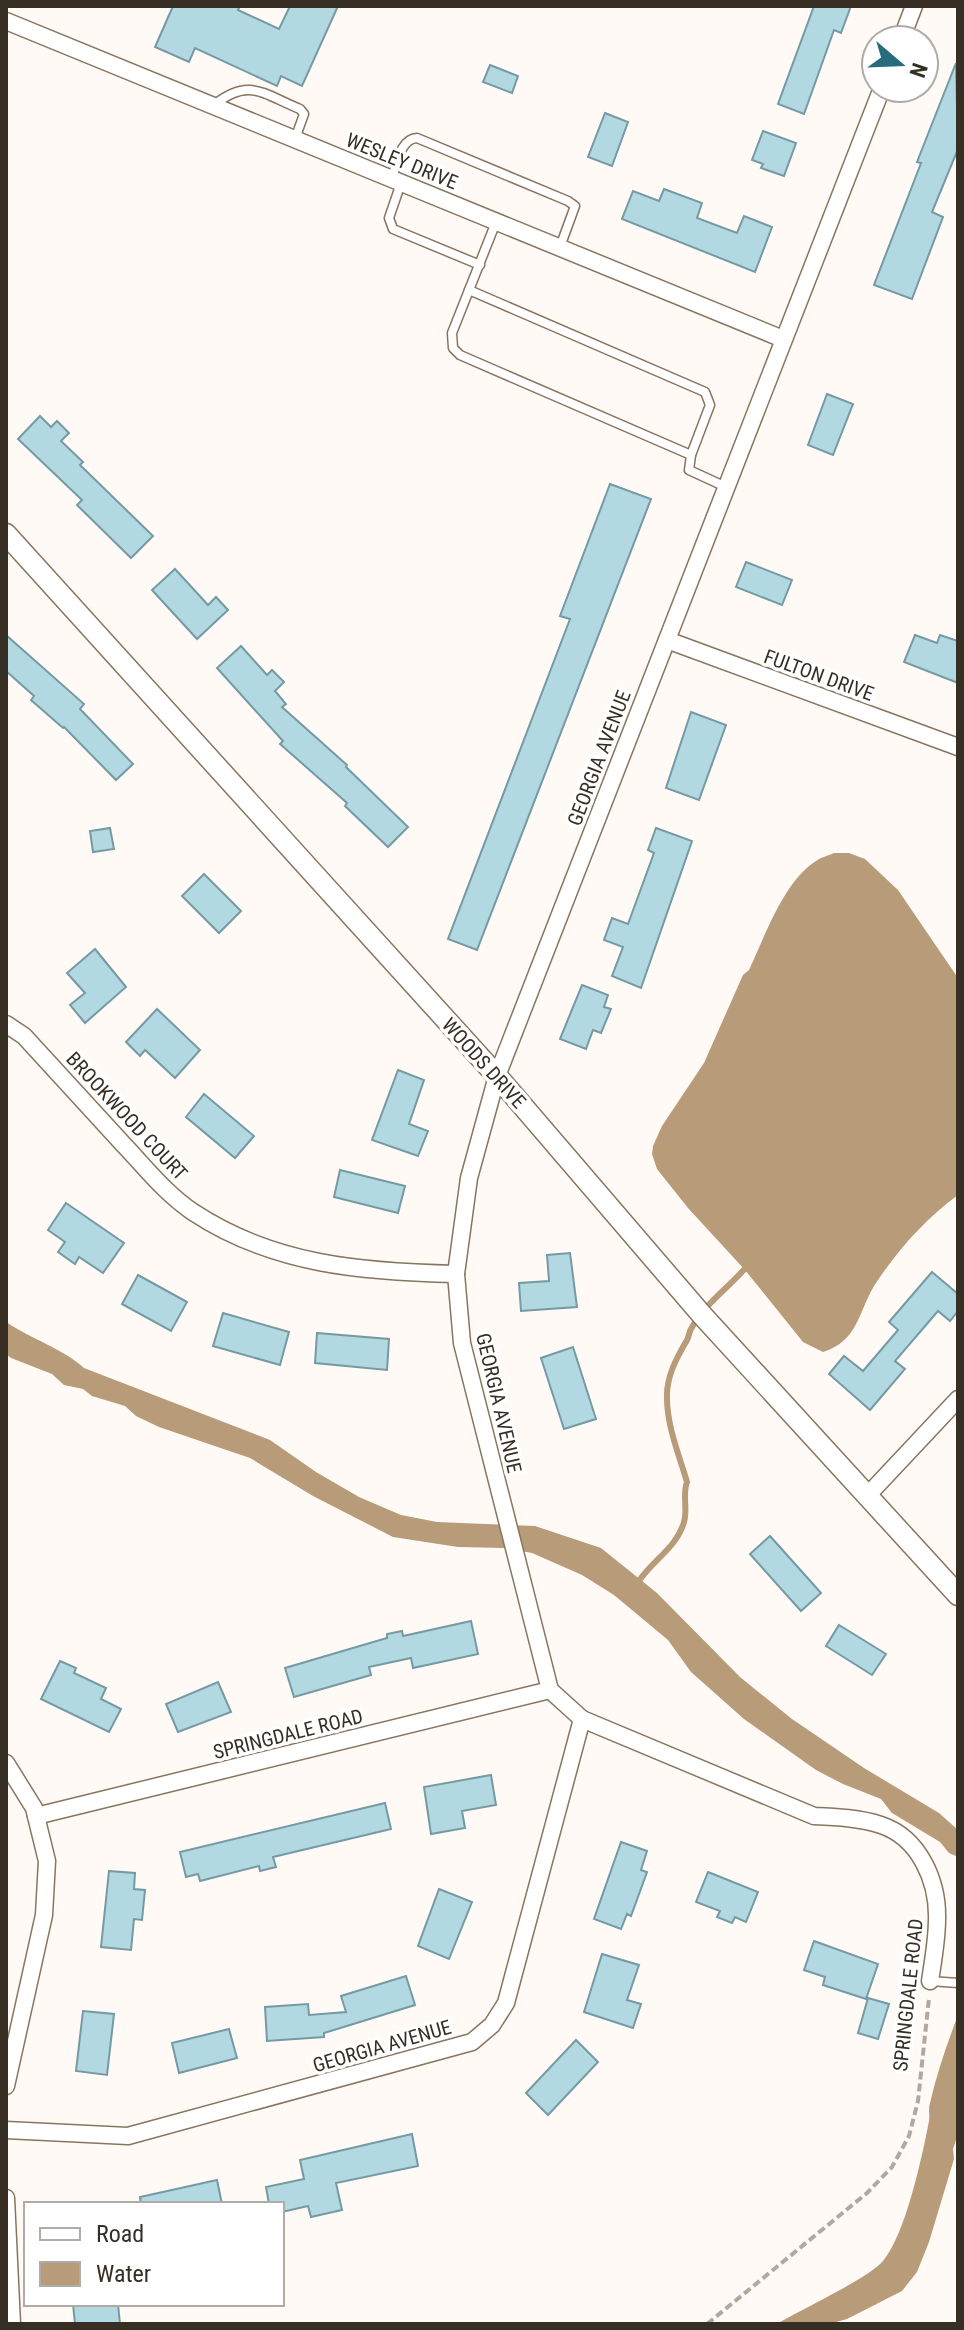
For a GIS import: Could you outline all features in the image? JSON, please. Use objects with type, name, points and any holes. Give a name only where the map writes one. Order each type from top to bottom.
[{"type":"street","name":"WESLEY DRIVE","points":[[6,21],[783,339]]},
{"type":"street","name":"GEORGIA AVENUE","points":[[550,1690],[462,1343],[456,1274],[469,1178],[497,1076],[876,104]]},
{"type":"street","name":"WOODS DRIVE","points":[[6,534],[497,1076],[702,1315],[958,1595]]},
{"type":"street","name":"FULTON DRIVE","points":[[667,640],[958,747]]},
{"type":"street","name":"BROOKWOOD COURT","points":[[6,1024],[24,1036],[165,1188],[192,1211],[219,1226],[245,1240],[302,1259],[379,1272],[456,1274]]},
{"type":"street","points":[[867,1496],[958,1399]]},
{"type":"street","points":[[550,1690],[582,1719]]},
{"type":"street","name":"SPRINGDALE ROAD","points":[[36,1816],[550,1690]]},
{"type":"street","name":"GEORGIA AVENUE","points":[[6,2130],[128,2136],[472,2042],[492,2025],[506,2003],[582,1719]]},
{"type":"street","name":"SPRINGDALE ROAD","points":[[582,1719],[814,1816],[848,1817],[885,1826],[915,1848],[934,1881],[937,1919],[930,1981]]},
{"type":"street","points":[[6,1763],[34,1808],[47,1861],[44,1915],[6,2086]]},
{"type":"street","points":[[6,2198],[12,2324]]},
{"type":"lane","points":[[213,105],[229,92],[249,88],[300,109],[304,114],[295,139]]},
{"type":"lane","points":[[480,265],[393,229],[389,218],[405,143],[410,138],[431,143],[575,206],[560,247]]},
{"type":"lane","points":[[497,221],[452,333],[453,348],[460,355],[691,455]]},
{"type":"lane","points":[[469,290],[705,392],[710,405],[691,455],[689,470],[726,487]]},
{"type":"lane","points":[[930,1981],[955,1983]]},
{"type":"path","name":"SPRINGDALE ROAD","points":[[707,2324],[867,2193],[892,2167],[909,2136],[918,2101],[930,1981]]},
{"type":"water","points":[[834,853],[849,853],[865,859],[898,890],[958,978],[958,1195],[923,1225],[892,1261],[874,1286],[850,1333],[835,1347],[823,1352],[803,1342],[745,1270],[688,1208],[657,1169],[652,1154],[662,1126],[704,1063],[743,975],[749,970],[785,895],[805,870]]},
{"type":"water","points":[[6,1322],[84,1368],[270,1440],[359,1497],[401,1515],[437,1522],[535,1526],[601,1548],[657,1593],[740,1677],[792,1719],[864,1768],[939,1813],[958,1830],[958,1857],[949,1853],[940,1842],[892,1813],[881,1799],[816,1770],[744,1719],[691,1672],[668,1640],[614,1595],[582,1575],[532,1553],[505,1548],[458,1547],[393,1537],[313,1496],[250,1458],[159,1427],[136,1416],[125,1406],[92,1396],[83,1389],[64,1385],[52,1374],[11,1358],[6,1354]]},
{"type":"water","points":[[958,2015],[958,2134],[953,2149],[954,2159],[917,2272],[902,2291],[847,2319],[829,2324],[777,2324],[864,2276],[883,2261],[891,2248],[912,2194],[929,2121],[929,2105]]},
{"type":"building","points":[[173,6],[240,6],[238,10],[279,29],[290,6],[338,6],[302,86],[281,76],[277,86],[195,48],[189,62],[155,47]]},
{"type":"building","points":[[814,6],[851,6],[841,33],[834,30],[804,114],[778,104]]},
{"type":"building","points":[[956,63],[958,149],[932,212],[943,217],[912,299],[874,285],[921,163],[917,162]]},
{"type":"building","points":[[490,65],[518,76],[512,93],[483,82]]},
{"type":"building","points":[[605,113],[628,122],[612,166],[588,157]]},
{"type":"building","points":[[763,131],[796,143],[784,176],[761,168],[763,164],[752,160]]},
{"type":"building","points":[[664,189],[702,203],[697,218],[737,233],[744,216],[772,227],[755,272],[622,219],[633,191],[659,201]]},
{"type":"building","points":[[827,394],[853,404],[833,455],[808,445]]},
{"type":"building","points":[[40,416],[51,427],[57,421],[69,433],[61,441],[83,462],[80,465],[153,536],[131,558],[77,505],[82,500],[18,439]]},
{"type":"building","points":[[610,484],[651,499],[477,950],[448,939],[570,619],[560,616]]},
{"type":"building","points":[[746,562],[792,580],[782,605],[736,587]]},
{"type":"building","points":[[175,569],[208,605],[216,597],[228,610],[197,639],[152,590]]},
{"type":"building","points":[[6,635],[84,704],[80,709],[133,764],[116,780],[64,727],[31,700],[34,696],[6,671]]},
{"type":"building","points":[[915,635],[937,643],[940,635],[958,641],[958,683],[904,662]]},
{"type":"building","points":[[241,646],[267,675],[272,670],[284,682],[275,691],[286,704],[282,707],[347,765],[408,827],[388,847],[345,806],[347,803],[280,744],[283,741],[217,668]]},
{"type":"building","points":[[691,712],[726,725],[699,800],[666,788]]},
{"type":"building","points":[[110,828],[114,849],[93,852],[90,831]]},
{"type":"building","points":[[656,828],[692,841],[641,988],[612,976],[623,947],[604,940],[612,918],[628,924],[654,853],[648,850]]},
{"type":"building","points":[[204,874],[241,911],[219,933],[182,896]]},
{"type":"building","points":[[95,949],[126,987],[85,1023],[70,1005],[85,993],[67,973]]},
{"type":"building","points":[[582,985],[608,995],[604,1007],[611,1009],[601,1033],[593,1030],[586,1049],[560,1039]]},
{"type":"building","points":[[157,1009],[200,1050],[175,1078],[145,1050],[140,1056],[126,1042]]},
{"type":"building","points":[[398,1070],[424,1080],[409,1124],[428,1131],[418,1156],[372,1140]]},
{"type":"building","points":[[204,1094],[254,1136],[235,1158],[186,1117]]},
{"type":"building","points":[[340,1170],[405,1186],[398,1213],[334,1197]]},
{"type":"building","points":[[66,1203],[124,1243],[103,1273],[79,1257],[75,1264],[58,1252],[65,1242],[48,1230]]},
{"type":"building","points":[[570,1253],[577,1307],[521,1311],[519,1283],[549,1281],[547,1255]]},
{"type":"building","points":[[932,1272],[958,1294],[958,1311],[950,1321],[938,1311],[895,1361],[905,1369],[870,1410],[829,1374],[844,1356],[863,1371],[898,1330],[889,1322]]},
{"type":"building","points":[[138,1275],[187,1302],[171,1331],[122,1304]]},
{"type":"building","points":[[223,1313],[289,1332],[280,1365],[213,1346]]},
{"type":"building","points":[[317,1333],[389,1339],[387,1370],[315,1363]]},
{"type":"building","points":[[573,1347],[596,1419],[564,1429],[541,1358]]},
{"type":"building","points":[[770,1536],[821,1593],[801,1611],[750,1554]]},
{"type":"building","points":[[471,1621],[478,1654],[413,1668],[411,1658],[369,1667],[371,1675],[294,1697],[285,1668],[387,1638],[387,1634],[402,1631],[403,1636]]},
{"type":"building","points":[[839,1625],[886,1654],[872,1675],[826,1646]]},
{"type":"building","points":[[60,1661],[76,1668],[74,1673],[106,1688],[101,1699],[121,1709],[109,1732],[41,1699]]},
{"type":"building","points":[[218,1682],[231,1712],[178,1732],[166,1704]]},
{"type":"building","points":[[491,1775],[496,1805],[462,1811],[465,1828],[431,1834],[424,1787]]},
{"type":"building","points":[[385,1803],[391,1829],[273,1857],[276,1867],[260,1871],[259,1866],[200,1881],[198,1874],[186,1877],[180,1852]]},
{"type":"building","points":[[621,1842],[647,1851],[641,1870],[647,1872],[631,1916],[627,1914],[621,1929],[594,1919]]},
{"type":"building","points":[[109,1871],[135,1873],[134,1889],[145,1890],[142,1920],[134,1919],[131,1950],[101,1947]]},
{"type":"building","points":[[708,1872],[758,1892],[746,1922],[735,1917],[732,1923],[717,1917],[720,1911],[696,1902]]},
{"type":"building","points":[[439,1889],[472,1902],[449,1959],[418,1946]]},
{"type":"building","points":[[814,1941],[878,1964],[866,1999],[823,1985],[825,1977],[804,1970]]},
{"type":"building","points":[[602,1954],[639,1965],[627,2000],[641,2004],[633,2028],[584,2012]]},
{"type":"building","points":[[406,1976],[415,2005],[324,2033],[324,2037],[267,2041],[265,2007],[308,2004],[309,2015],[346,2012],[341,1996]]},
{"type":"building","points":[[868,1998],[889,2004],[878,2039],[858,2033]]},
{"type":"building","points":[[83,2011],[114,2014],[107,2075],[76,2071]]},
{"type":"building","points":[[229,2029],[237,2058],[179,2073],[172,2043]]},
{"type":"building","points":[[576,2040],[598,2062],[548,2115],[526,2093]]},
{"type":"building","points":[[412,2134],[418,2166],[336,2183],[342,2210],[311,2217],[308,2206],[284,2212],[284,2202],[269,2202],[266,2187],[304,2179],[300,2160]]},
{"type":"building","points":[[217,2180],[222,2202],[141,2202],[140,2197]]},
{"type":"building","points":[[73,2306],[118,2306],[120,2324],[75,2324]]},
{"type":"waterway","points":[[637,1584],[676,1540],[685,1517],[687,1482],[669,1419],[667,1390],[670,1375],[697,1320],[749,1264]]}]
